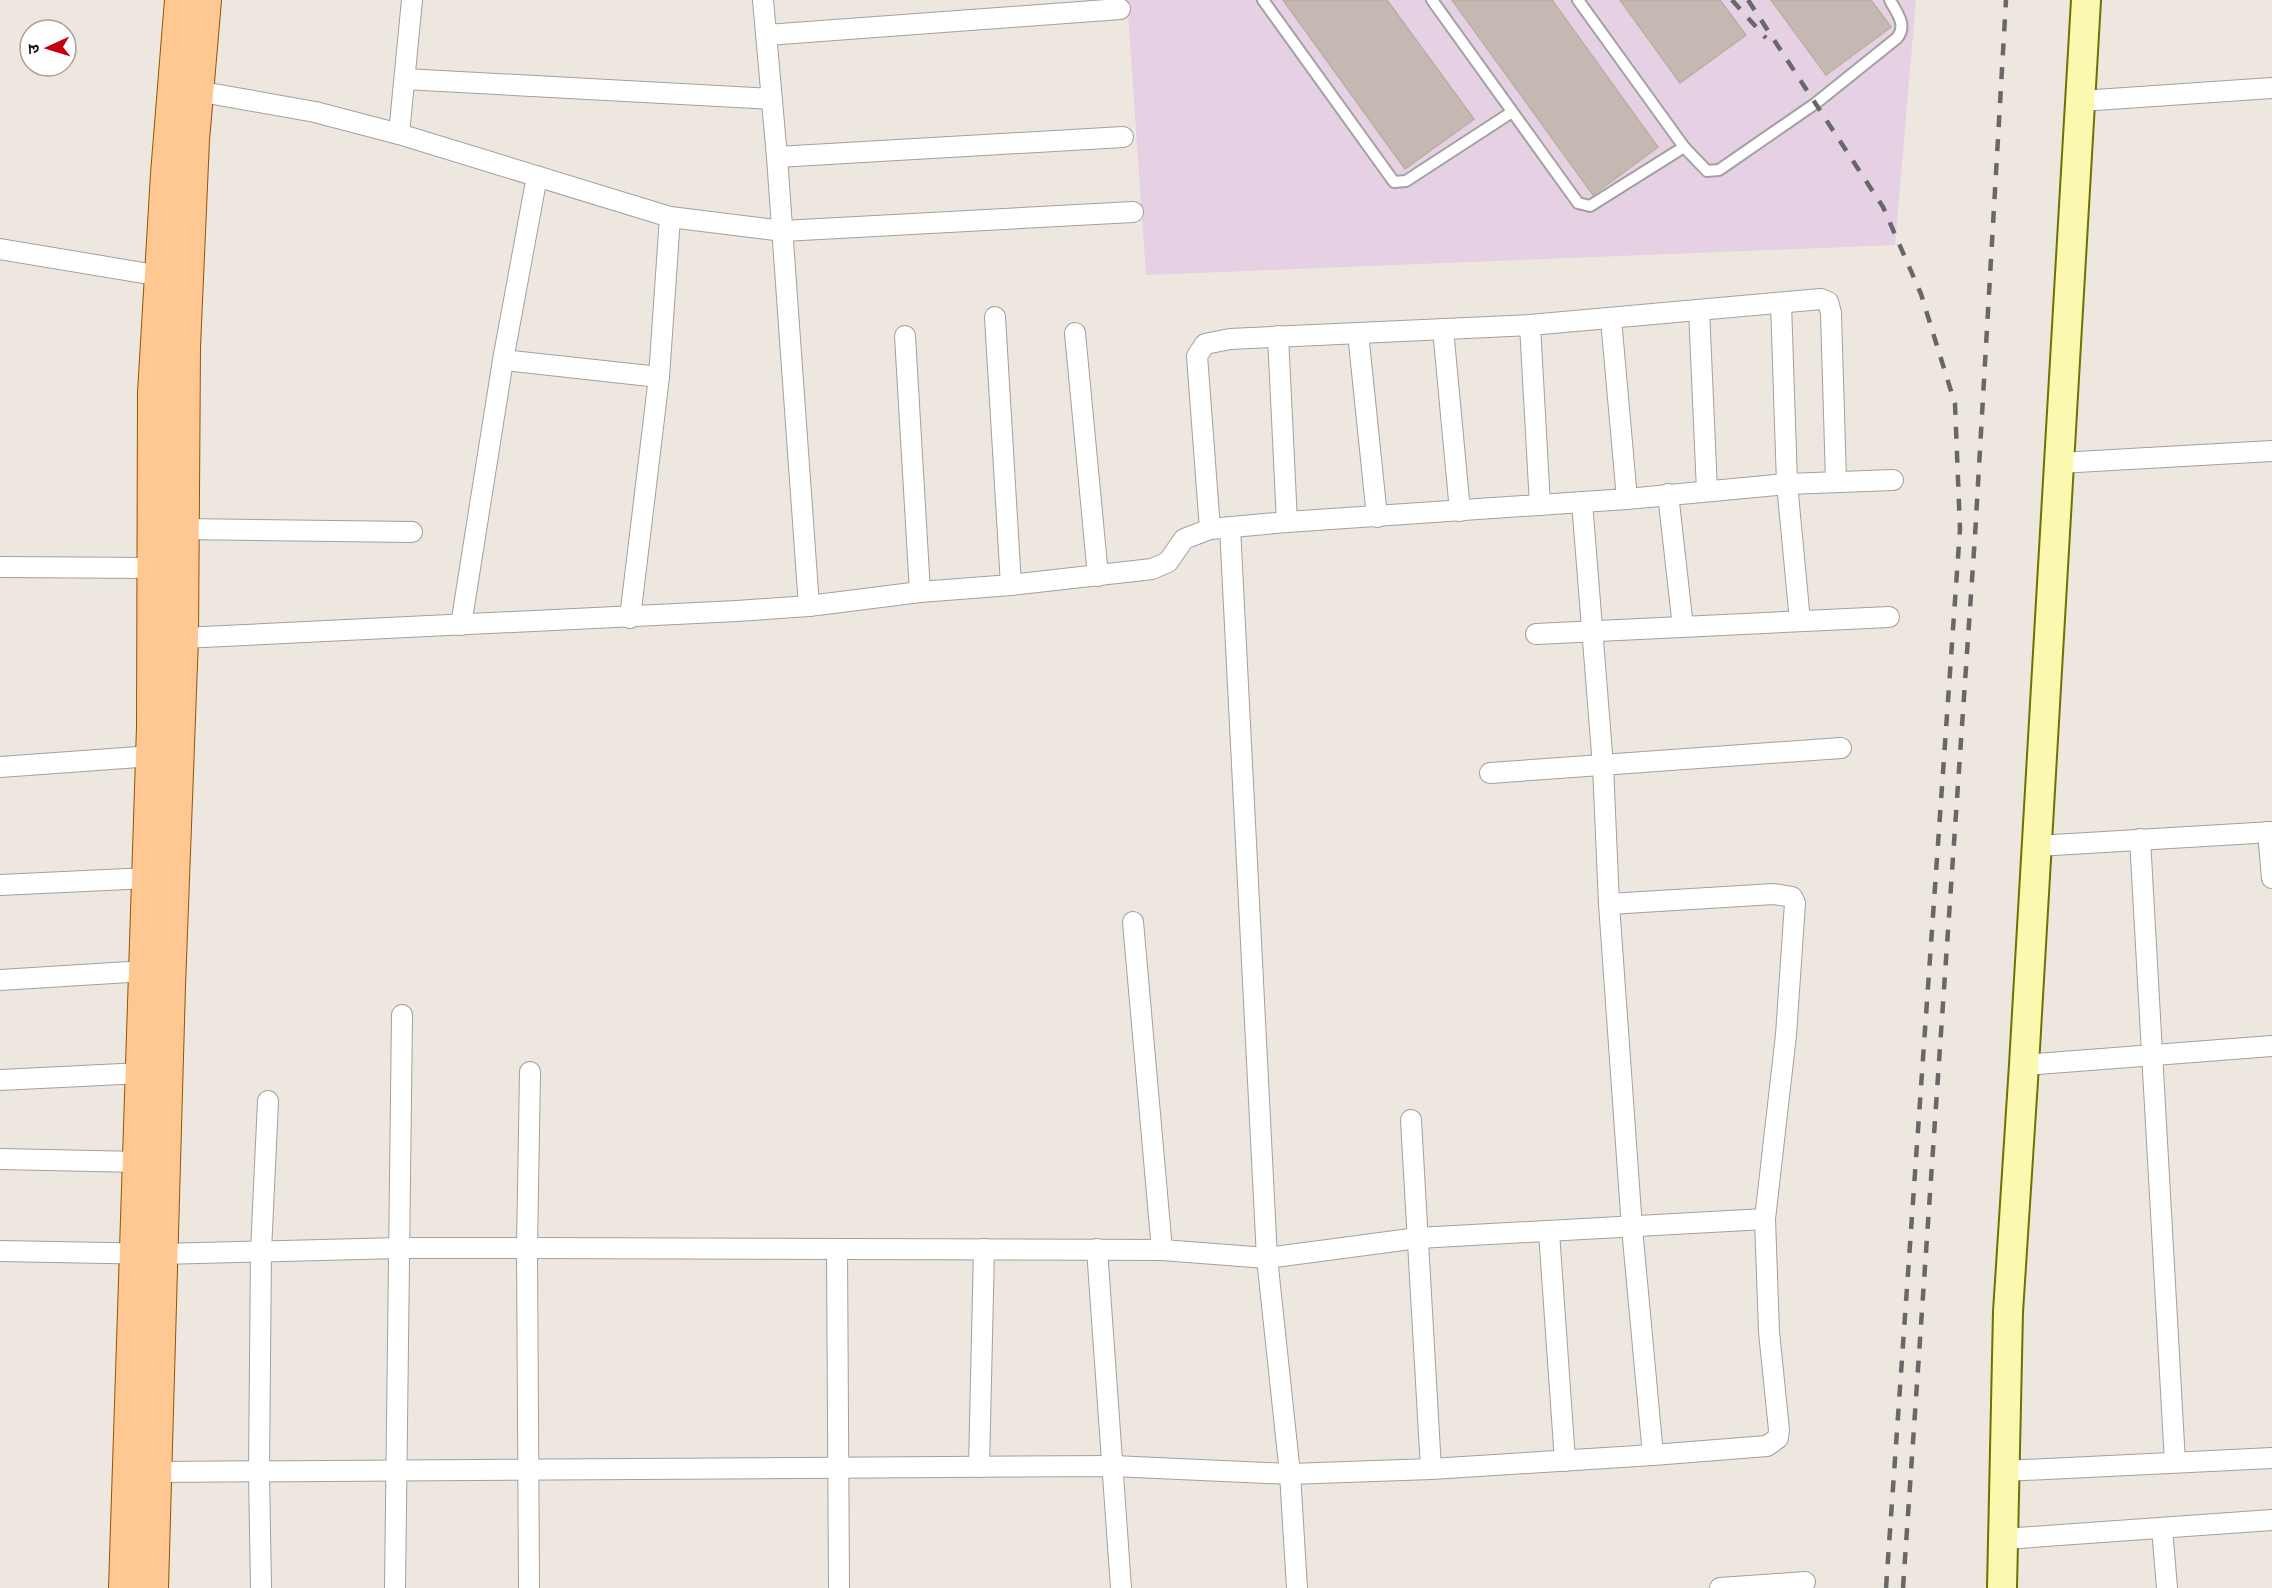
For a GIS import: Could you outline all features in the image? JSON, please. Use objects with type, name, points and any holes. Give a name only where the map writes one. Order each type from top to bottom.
[{"type":"main road","points":[[152,1588],[155,1472],[148,1254],[139,1162],[152,756],[154,393],[181,0]]},
{"type":"main road","points":[[125,1588],[148,1254],[182,638],[184,347],[197,91],[205,0]]},
{"type":"street","points":[[399,134],[412,0]]},
{"type":"street","points":[[763,0],[783,231],[809,606]]},
{"type":"street","points":[[2002,1588],[2008,1312],[2086,0]]},
{"type":"street","points":[[767,35],[1120,9]]},
{"type":"street","points":[[405,79],[772,99]]},
{"type":"street","points":[[2080,101],[2272,88]]},
{"type":"street","points":[[197,91],[315,112],[399,134],[670,217],[783,231],[1133,212]]},
{"type":"street","points":[[777,157],[1123,137]]},
{"type":"street","points":[[461,625],[503,360],[537,176]]},
{"type":"street","points":[[630,618],[659,377],[670,217]]},
{"type":"street","points":[[0,249],[161,276]]},
{"type":"street","points":[[1210,529],[1196,367],[1197,352],[1205,344],[1217,340],[1530,325],[1821,299],[1828,302],[1830,306],[1836,481]]},
{"type":"street","points":[[1781,303],[1788,484],[1800,621]]},
{"type":"street","points":[[1699,310],[1707,490]]},
{"type":"street","points":[[995,317],[1011,585]]},
{"type":"street","points":[[1611,319],[1627,499]]},
{"type":"street","points":[[1530,325],[1540,505]]},
{"type":"street","points":[[1443,329],[1460,511]]},
{"type":"street","points":[[1075,333],[1098,576]]},
{"type":"street","points":[[1358,333],[1377,517]]},
{"type":"street","points":[[905,336],[920,592]]},
{"type":"street","points":[[1278,336],[1287,522]]},
{"type":"street","points":[[503,360],[659,377]]},
{"type":"street","points":[[2059,464],[2272,451]]},
{"type":"street","points":[[182,638],[630,618],[809,606],[920,592],[1098,576],[1160,567],[1168,562],[1184,539],[1210,529],[1627,499],[1788,484],[1893,480]]},
{"type":"street","points":[[1668,494],[1683,627]]},
{"type":"street","points":[[1582,502],[1603,766],[1609,904],[1632,1228],[1653,1455]]},
{"type":"street","points":[[1230,527],[1267,1258],[1290,1474],[1297,1588]]},
{"type":"street","points":[[182,529],[412,532]]},
{"type":"street","points":[[0,567],[153,568]]},
{"type":"street","points":[[1536,634],[1889,617]]},
{"type":"street","points":[[1490,773],[1841,748]]},
{"type":"street","points":[[0,767],[152,756]]},
{"type":"street","points":[[2037,846],[2270,832],[2272,878]]},
{"type":"street","points":[[2140,839],[2175,1462]]},
{"type":"street","points":[[0,885],[148,878]]},
{"type":"street","points":[[155,1472],[1113,1466],[1290,1474],[1565,1461],[1767,1446],[1778,1438],[1779,1430],[1769,1332],[1765,1219],[1786,1035],[1794,899],[1774,894],[1609,904]]},
{"type":"street","points":[[1133,922],[1162,1250]]},
{"type":"street","points":[[0,980],[145,971]]},
{"type":"street","points":[[395,1588],[402,1015]]},
{"type":"street","points":[[2024,1065],[2272,1046]]},
{"type":"street","points":[[529,1588],[527,1248],[530,1072]]},
{"type":"street","points":[[0,1080],[142,1073]]},
{"type":"street","points":[[261,1588],[259,1472],[261,1251],[268,1101]]},
{"type":"street","points":[[1411,1120],[1431,1468]]},
{"type":"street","points":[[0,1159],[139,1162]]},
{"type":"street","points":[[0,1251],[148,1254],[399,1248],[1162,1250],[1267,1258],[1418,1238],[1765,1219]]},
{"type":"street","points":[[1549,1232],[1565,1461]]},
{"type":"street","points":[[837,1249],[839,1588]]},
{"type":"street","points":[[979,1467],[984,1250]]},
{"type":"street","points":[[1097,1250],[1121,1588]]},
{"type":"street","points":[[2004,1472],[2272,1458]]},
{"type":"street","points":[[2004,1539],[2272,1520]]},
{"type":"street","points":[[2162,1527],[2167,1588]]},
{"type":"street","points":[[1732,1588],[1805,1582]]},
{"type":"lane","points":[[1263,0],[1394,182],[1406,181],[1512,112]]},
{"type":"lane","points":[[1432,0],[1574,200],[1585,207],[1684,147]]},
{"type":"lane","points":[[1578,0],[1684,147],[1707,171],[1715,172],[1816,103],[1900,34],[1901,21],[1890,0]]},
{"type":"shaded area","points":[[1127,0],[1916,0],[1895,245],[1146,275]]},
{"type":"building","points":[[1283,0],[1387,0],[1474,119],[1405,169]]},
{"type":"building","points":[[1452,0],[1552,0],[1658,147],[1593,195]]},
{"type":"building","points":[[1620,0],[1720,0],[1746,35],[1680,83]]},
{"type":"building","points":[[1771,0],[1871,0],[1891,27],[1826,75]]},
{"type":"railway","points":[[1732,0],[1766,38]]},
{"type":"railway","points":[[1748,0],[1883,207],[1921,294],[1955,404],[1960,529],[1886,1588]]},
{"type":"railway","points":[[1903,1588],[1975,536],[2006,0]]}]
